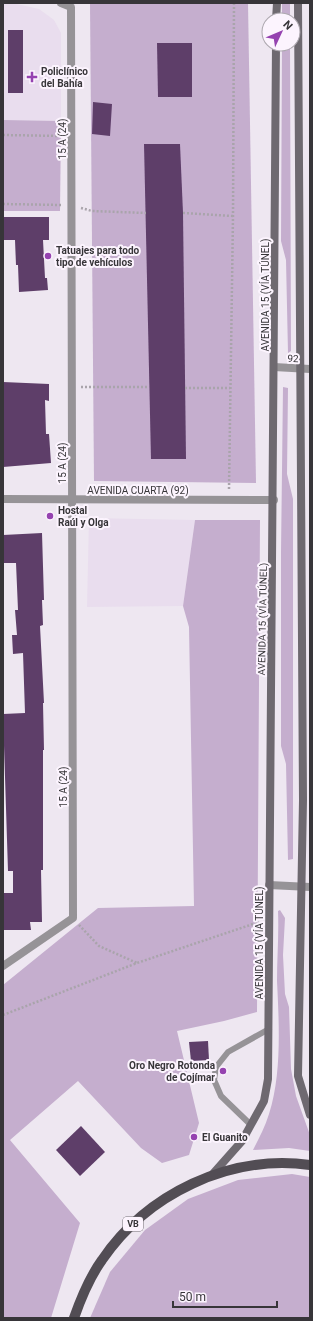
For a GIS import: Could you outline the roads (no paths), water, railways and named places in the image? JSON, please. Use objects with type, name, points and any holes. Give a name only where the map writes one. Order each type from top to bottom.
[{"type":"main road","points":[[298,3],[300,369],[306,887],[298,1076],[310,1115]]},
{"type":"main road","name":"AVENIDA 15 (VÍA TÚNEL)","points":[[211,1176],[242,1141],[264,1101],[268,1079],[268,918],[274,500],[276,52]]},
{"type":"main road","name":"VB","points":[[74,1318],[90,1280],[114,1243],[129,1227],[162,1200],[181,1189],[211,1176],[241,1168],[282,1163],[310,1165]]},
{"type":"main road","name":"VB","points":[[69,1318],[81,1299]]},
{"type":"street","name":"15 A (24)","points":[[3,966],[73,918],[71,8],[61,3]]},
{"type":"street","name":"92","points":[[274,367],[310,369]]},
{"type":"street","name":"AVENIDA CUARTA (92)","points":[[3,499],[274,500]]},
{"type":"street","points":[[269,885],[306,887]]},
{"type":"lane","points":[[251,1125],[221,1096],[214,1080],[216,1067],[228,1052],[269,1029]]},
{"type":"place","name":"Policlínico del Bahía","points":[[32,77]]},
{"type":"place","name":"Tatuajes para todo tipo de vehículos","points":[[48,256]]},
{"type":"place","name":"Hostal Raúl y Olga","points":[[50,516]]},
{"type":"place","name":"Oro Negro Rotonda de Cojímar","points":[[223,1071]]},
{"type":"place","name":"El Guanito","points":[[194,1137]]}]
